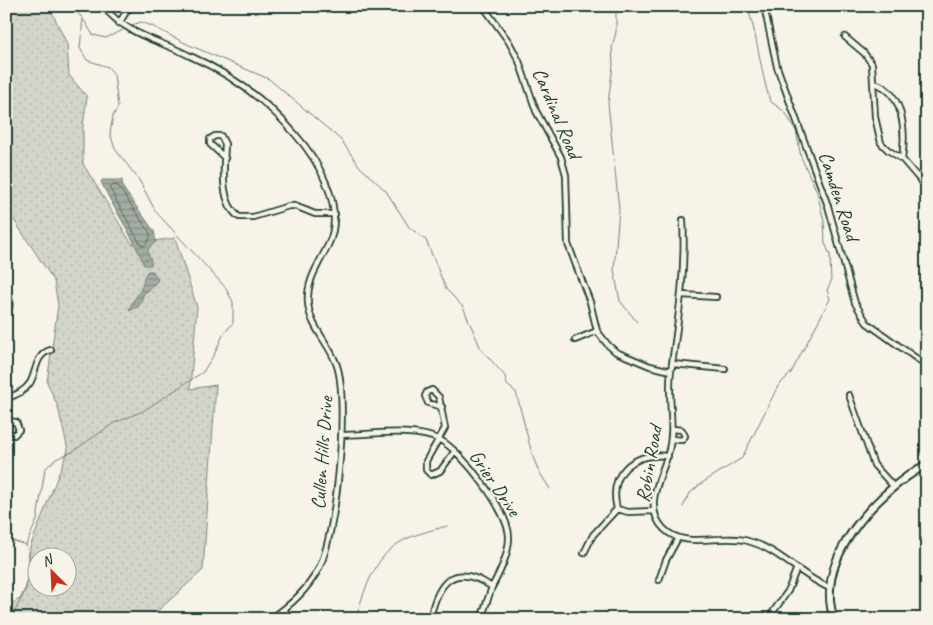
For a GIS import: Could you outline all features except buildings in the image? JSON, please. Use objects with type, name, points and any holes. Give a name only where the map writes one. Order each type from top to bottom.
[{"type":"main road","points":[[834,619],[830,604],[830,588],[840,554],[849,534],[866,513],[894,486],[927,464]]},
{"type":"street","name":"Cullen Hills Drive","points":[[103,6],[119,23],[137,34],[190,55],[227,74],[245,87],[287,126],[303,145],[327,189],[335,214],[332,236],[310,282],[308,302],[314,324],[338,366],[341,389],[341,435],[331,529],[326,550],[318,569],[308,585],[284,609],[270,619]]},
{"type":"street","points":[[119,23],[130,6]]},
{"type":"street","name":"Cardinal Road","points":[[483,6],[519,61],[536,111],[562,157],[566,175],[568,244],[590,302],[597,331],[616,352],[650,366],[671,371]]},
{"type":"street","name":"Camden Road","points":[[764,6],[776,67],[828,206],[855,303],[867,323],[927,366]]},
{"type":"street","points":[[845,37],[872,64],[878,135],[888,150],[902,159],[927,188]]},
{"type":"street","points":[[874,83],[885,86],[897,103],[904,135],[902,159]]},
{"type":"street","points":[[224,158],[210,144],[210,139],[215,136],[219,135],[223,139],[227,200],[232,211],[239,217],[253,217],[289,206],[295,206],[315,214],[335,214]]},
{"type":"street","name":"Robin Road","points":[[678,538],[665,530],[654,511],[656,490],[668,456],[673,429],[671,371],[682,296],[684,264],[683,220]]},
{"type":"street","points":[[6,288],[10,301],[6,325]]},
{"type":"street","points":[[682,296],[716,298]]},
{"type":"street","points":[[575,340],[597,331]]},
{"type":"street","points":[[6,399],[27,387],[39,358],[43,352],[51,350]]},
{"type":"street","points":[[673,364],[725,369]]},
{"type":"street","points":[[849,395],[874,465],[894,486]]},
{"type":"street","points":[[442,407],[445,428],[440,440],[426,461],[425,468],[428,473],[435,475],[438,473],[455,451]]},
{"type":"street","points":[[6,421],[16,422],[19,430],[14,435],[6,431]]},
{"type":"street","points":[[672,439],[682,440],[685,436],[682,430],[673,429]]},
{"type":"street","name":"Grier Drive","points":[[341,435],[411,434],[440,440],[455,451],[492,498],[508,526],[509,537],[507,550],[481,619]]},
{"type":"street","points":[[617,509],[614,491],[621,474],[627,466],[645,456],[668,456]]},
{"type":"street","points":[[617,509],[628,512],[654,511]]},
{"type":"street","points":[[584,553],[593,534],[617,509]]},
{"type":"street","points":[[658,580],[678,538],[748,540],[771,550],[796,570],[815,582],[830,588]]},
{"type":"street","points":[[769,618],[788,591],[796,570]]},
{"type":"street","points":[[430,619],[440,588],[451,577],[467,575],[476,577],[492,587]]},
{"type":"street","points":[[284,609],[291,619]]},
{"type":"shaded area","points":[[6,6],[49,6],[67,44],[69,75],[87,97],[83,126],[83,164],[132,244],[175,238],[197,307],[190,389],[216,385],[203,570],[149,619],[6,619],[6,606],[20,599],[26,587],[28,567],[28,598],[78,598],[78,548],[30,548],[68,450],[58,407],[47,382],[58,305],[54,281],[6,208]]},
{"type":"water","points":[[102,180],[122,180],[123,188],[154,231],[156,242],[148,251],[151,265],[144,265],[101,182]]},
{"type":"water","points":[[148,271],[153,271],[158,280],[144,293],[139,306],[129,311],[131,304],[141,289],[144,276]]},
{"type":"waterway","points":[[6,619],[15,611],[25,591],[31,563],[26,545],[37,520],[45,469],[56,459],[72,452],[114,423],[143,411],[203,372],[215,353],[223,335],[233,323],[233,302],[225,287],[156,212],[139,180],[115,149],[110,133],[113,116],[118,107],[114,74],[108,67],[87,60],[80,48],[83,18],[69,6]]},
{"type":"waterway","points":[[616,6],[616,32],[612,47],[613,65],[608,103],[619,209],[614,270],[620,301],[637,322]]},
{"type":"waterway","points":[[683,507],[690,493],[702,483],[742,458],[778,386],[791,373],[830,299],[827,290],[831,282],[830,255],[825,243],[824,221],[817,192],[801,157],[796,131],[785,112],[770,101],[747,6]]},
{"type":"waterway","points":[[84,20],[93,35],[106,38],[123,30]]},
{"type":"waterway","points":[[129,26],[141,22],[152,26],[189,45],[269,79],[341,140],[360,167],[386,191],[409,227],[426,240],[446,289],[463,307],[481,349],[505,376],[507,385],[516,392],[532,454],[538,470],[550,489]]},
{"type":"waterway","points":[[356,619],[369,580],[386,554],[405,539],[447,526]]},
{"type":"waterway","points":[[13,541],[26,545]]}]
